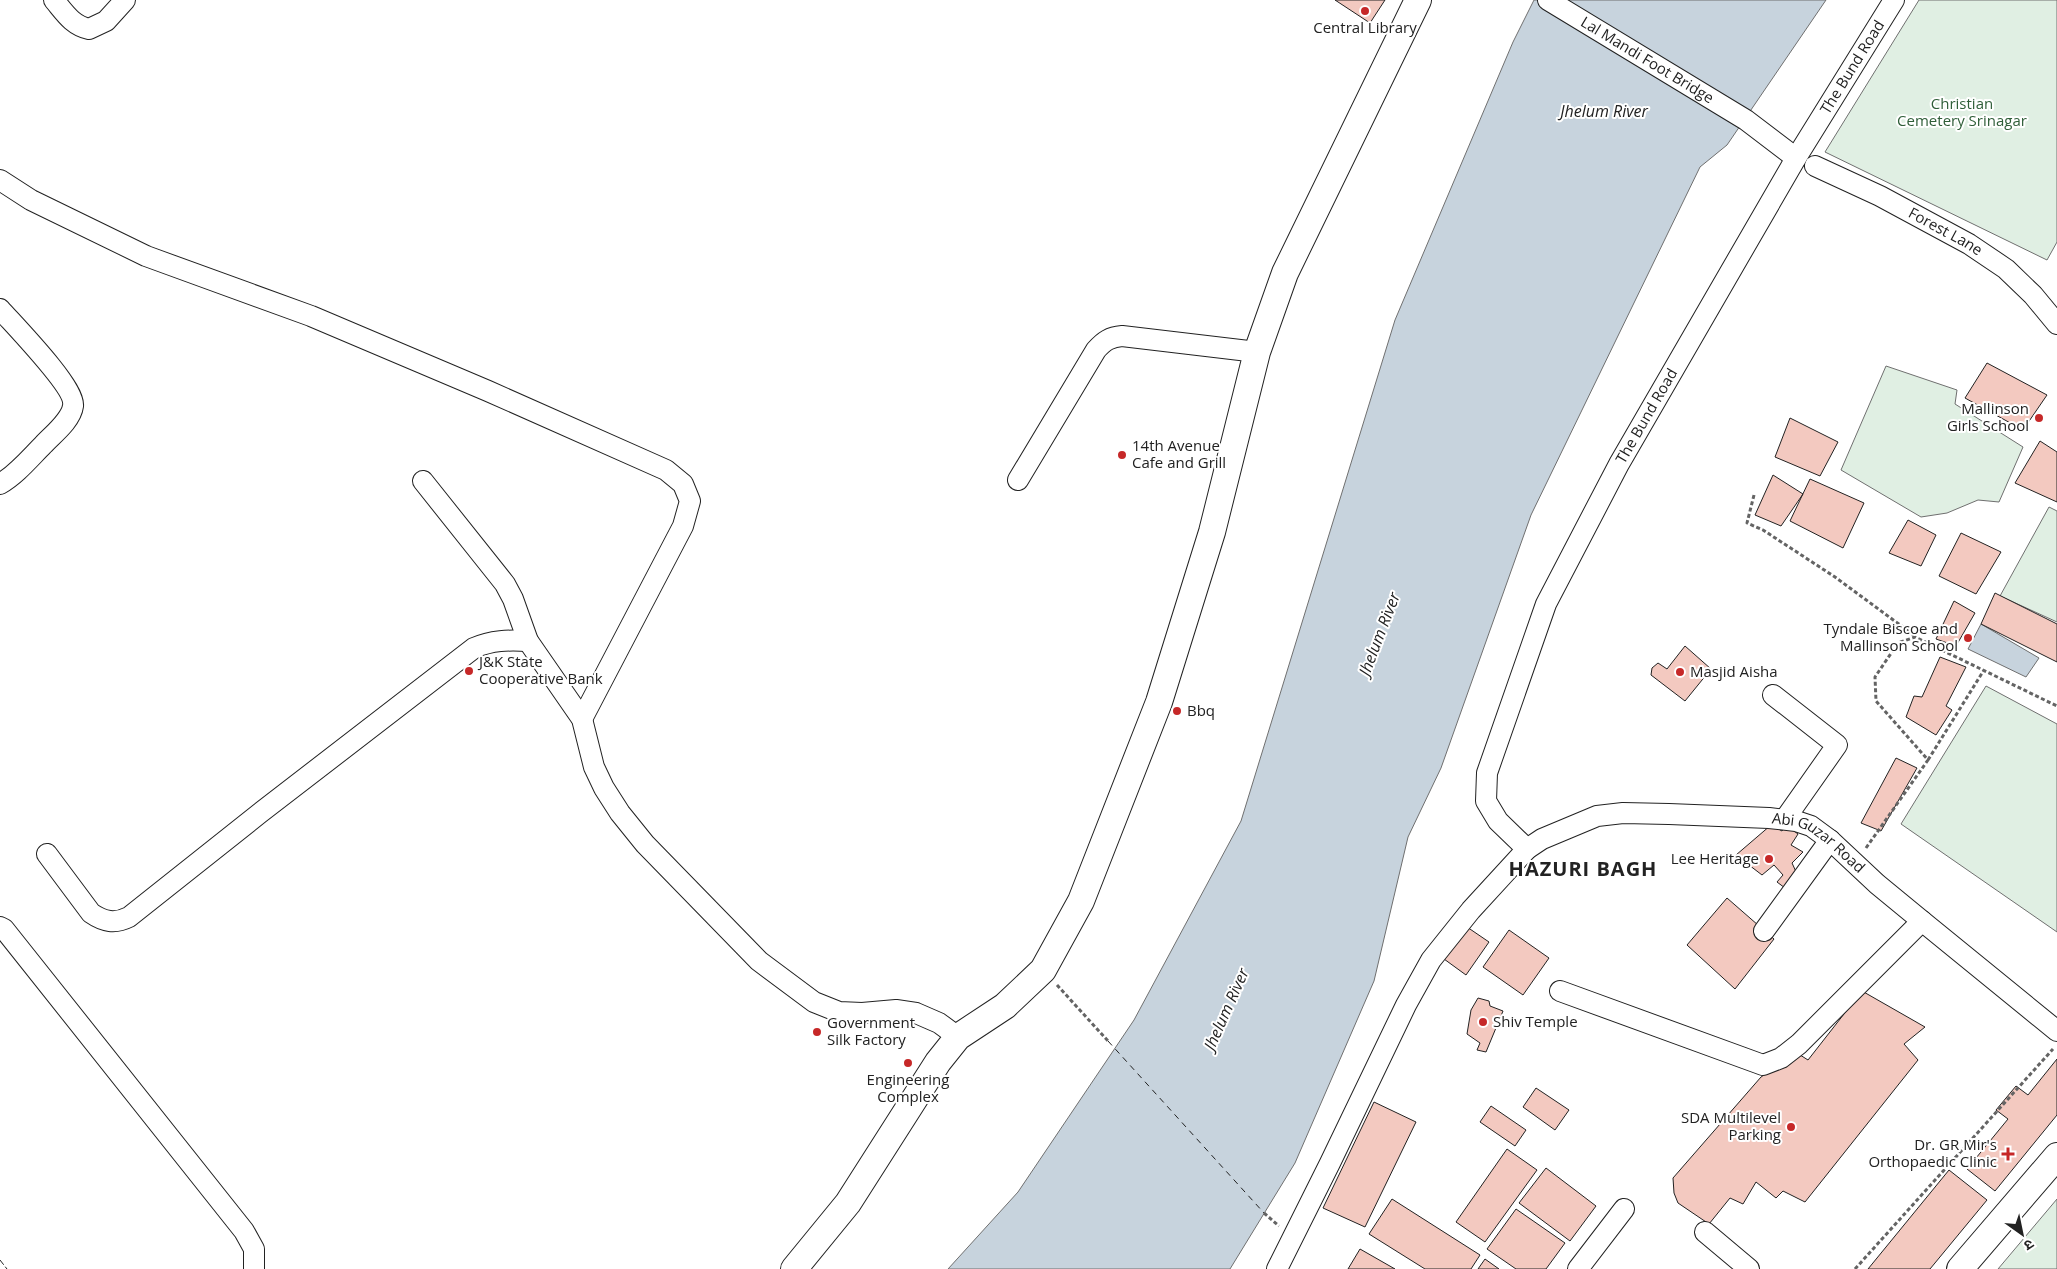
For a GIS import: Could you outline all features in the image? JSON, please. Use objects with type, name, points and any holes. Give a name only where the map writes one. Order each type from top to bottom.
[{"type":"main road","points":[[794,1269],[848,1203],[938,1062],[958,1037],[1005,1006],[1043,970],[1081,901],[1159,702],[1212,532],[1257,352],[1285,272],[1418,0]]},
{"type":"main road","points":[[1960,1269],[2057,1156]]},
{"type":"street","points":[[54,0],[72,21],[80,27],[89,29],[106,21],[126,0]]},
{"type":"street","name":"Lal Mandi Foot Bridge","points":[[1548,0],[1746,120],[1796,158]]},
{"type":"street","name":"The Bund Road","points":[[1527,849],[1498,822],[1486,801],[1487,773],[1546,604],[1619,464],[1796,158],[1894,0]]},
{"type":"street","name":"Forest Lane","points":[[1815,166],[1880,196],[1969,244],[2006,269],[2057,324]]},
{"type":"street","points":[[0,180],[31,200],[146,256],[311,316],[488,391],[666,470],[682,484],[690,501],[683,526],[582,719]]},
{"type":"street","points":[[0,309],[55,372],[68,390],[74,404],[71,413],[62,425],[26,462],[0,484]]},
{"type":"street","points":[[1018,480],[1092,356],[1103,342],[1112,337],[1122,336],[1257,352]]},
{"type":"street","points":[[423,481],[505,584],[513,599],[528,640],[582,719],[594,767],[604,788],[620,813],[666,865],[774,973],[814,1002],[839,1012],[862,1013],[896,1010],[916,1014],[939,1023],[958,1037]]},
{"type":"street","points":[[47,854],[91,913],[100,919],[112,922],[121,921],[136,912],[260,813],[474,648],[488,642],[528,640]]},
{"type":"street","points":[[1773,695],[1837,745],[1785,820]]},
{"type":"street","name":"Abi Guzar Road","points":[[1277,1269],[1406,1005],[1431,960],[1471,910],[1527,849],[1542,839],[1597,816],[1623,813],[1668,814],[1785,820],[1811,826],[1830,840],[1922,922],[2057,1031]]},
{"type":"street","points":[[1764,931],[1830,840]]},
{"type":"street","points":[[1560,991],[1763,1065],[1781,1058],[1799,1044],[1922,922]]},
{"type":"street","points":[[0,928],[4,929],[244,1231],[254,1249],[254,1269]]},
{"type":"street","points":[[1578,1269],[1624,1209]]},
{"type":"street","points":[[1705,1232],[1749,1269]]},
{"type":"path","points":[[1754,495],[1747,523],[1764,530],[1835,577],[1915,637],[2057,706]]},
{"type":"path","points":[[1915,637],[1898,643],[1875,677],[1876,701],[1928,760]]},
{"type":"path","points":[[1856,863],[1928,760],[1984,670]]},
{"type":"path","points":[[1043,970],[1108,1041]]},
{"type":"path","points":[[1855,1269],[2057,1045]]},
{"type":"green space","name":"Christian Cemetery Srinagar","points":[[1919,0],[2057,0],[2057,242],[2047,260],[1825,152]]},
{"type":"green space","points":[[1886,366],[1957,390],[1955,404],[2023,447],[1999,502],[1978,500],[1947,513],[1921,517],[1841,470]]},
{"type":"green space","points":[[2049,507],[2057,511],[2057,622],[2000,596]]},
{"type":"green space","points":[[1986,686],[2057,724],[2057,932],[1901,824]]},
{"type":"green space","points":[[2057,1199],[2057,1269],[1998,1269]]},
{"type":"water","name":"Jhelum River","points":[[1534,0],[1826,0],[1727,145],[1700,167],[1531,515],[1441,768],[1408,837],[1374,981],[1295,1163],[1230,1269],[948,1269],[1018,1192],[1134,1020],[1241,821],[1395,320],[1513,42]]},
{"type":"water","points":[[1981,624],[2039,658],[2026,677],[1968,649]]},
{"type":"building","name":"Central Library","points":[[1335,0],[1385,0],[1370,23]]},
{"type":"building","points":[[1987,363],[2047,395],[2023,430],[1965,398]]},
{"type":"building","points":[[1790,418],[1838,442],[1820,476],[1775,457]]},
{"type":"building","points":[[2040,441],[2057,452],[2057,502],[2015,483]]},
{"type":"building","points":[[1773,475],[1803,494],[1781,526],[1755,515]]},
{"type":"building","points":[[1810,479],[1864,503],[1843,548],[1790,521]]},
{"type":"building","points":[[1908,520],[1936,535],[1921,566],[1889,553]]},
{"type":"building","points":[[1961,533],[2001,552],[1976,594],[1939,576]]},
{"type":"building","points":[[1995,593],[2057,624],[2057,662],[1981,624]]},
{"type":"building","points":[[1954,601],[1975,613],[1956,646],[1936,639]]},
{"type":"building","name":"Masjid Aisha","points":[[1685,646],[1711,669],[1685,701],[1651,675],[1652,668],[1658,663],[1667,669]]},
{"type":"building","points":[[1940,657],[1966,667],[1946,706],[1952,710],[1936,735],[1906,717],[1914,696],[1922,697]]},
{"type":"building","points":[[1896,758],[1917,768],[1881,831],[1861,823]]},
{"type":"building","name":"Lee Heritage","points":[[1771,825],[1782,831],[1786,825],[1798,834],[1791,845],[1803,852],[1792,863],[1798,876],[1785,888],[1777,882],[1783,875],[1774,865],[1762,875],[1736,855]]},
{"type":"building","points":[[1727,898],[1774,939],[1735,989],[1687,945]]},
{"type":"building","points":[[1467,927],[1489,942],[1466,975],[1444,959]]},
{"type":"building","points":[[1509,930],[1549,958],[1523,995],[1483,967]]},
{"type":"building","name":"SDA Multilevel Parking","points":[[1862,991],[1925,1027],[1904,1044],[1918,1060],[1805,1202],[1783,1191],[1776,1198],[1756,1182],[1743,1204],[1730,1198],[1709,1224],[1678,1203],[1674,1193],[1673,1178],[1761,1077],[1797,1053],[1808,1060]]},
{"type":"building","name":"Shiv Temple","points":[[1478,998],[1489,1001],[1490,1006],[1503,1011],[1486,1052],[1477,1050],[1480,1043],[1467,1034],[1471,1010]]},
{"type":"building","points":[[2057,1059],[2057,1115],[1995,1191],[1967,1169],[2008,1119],[1996,1110],[2016,1086],[2028,1095]]},
{"type":"building","points":[[1536,1088],[1569,1110],[1555,1130],[1523,1107]]},
{"type":"building","points":[[1374,1102],[1416,1122],[1365,1227],[1323,1208]]},
{"type":"building","points":[[1491,1106],[1526,1130],[1515,1146],[1480,1122]]},
{"type":"building","points":[[1507,1149],[1537,1170],[1485,1242],[1456,1222]]},
{"type":"building","points":[[1546,1168],[1596,1206],[1570,1241],[1519,1203]]},
{"type":"building","points":[[1949,1170],[1987,1200],[1930,1269],[1868,1269]]},
{"type":"building","points":[[1392,1199],[1480,1255],[1471,1269],[1425,1269],[1369,1234]]},
{"type":"building","points":[[1516,1209],[1565,1243],[1546,1269],[1516,1269],[1487,1249]]},
{"type":"building","points":[[1360,1249],[1395,1269],[1348,1269]]},
{"type":"building","points":[[1485,1259],[1499,1269],[1478,1269]]},
{"type":"ferry route","points":[[1108,1041],[1264,1213]]},
{"type":"fence","points":[[0,1260],[7,1269]]},
{"type":"place","name":"Central Library","points":[[1365,11]]},
{"type":"place","name":"Mallinson Girls School","points":[[2039,418]]},
{"type":"place","name":"14th Avenue Cafe and Grill","points":[[1122,455]]},
{"type":"place","name":"Tyndale Biscoe and Mallinson School","points":[[1968,638]]},
{"type":"place","name":"J&K State Cooperative Bank","points":[[469,671]]},
{"type":"place","name":"Masjid Aisha","points":[[1680,672]]},
{"type":"place","name":"Bbq","points":[[1177,711]]},
{"type":"place","name":"Lee Heritage","points":[[1769,859]]},
{"type":"place","name":"Shiv Temple","points":[[1483,1022]]},
{"type":"place","name":"Government Silk Factory","points":[[817,1032]]},
{"type":"place","name":"Engineering Complex","points":[[908,1063]]},
{"type":"place","name":"SDA Multilevel Parking","points":[[1791,1127]]},
{"type":"place","name":"Dr. GR Mir's Orthopaedic Clinic","points":[[2008,1154]]},
{"type":"district","name":"HAZURI BAGH","points":[[1583,869]]}]
